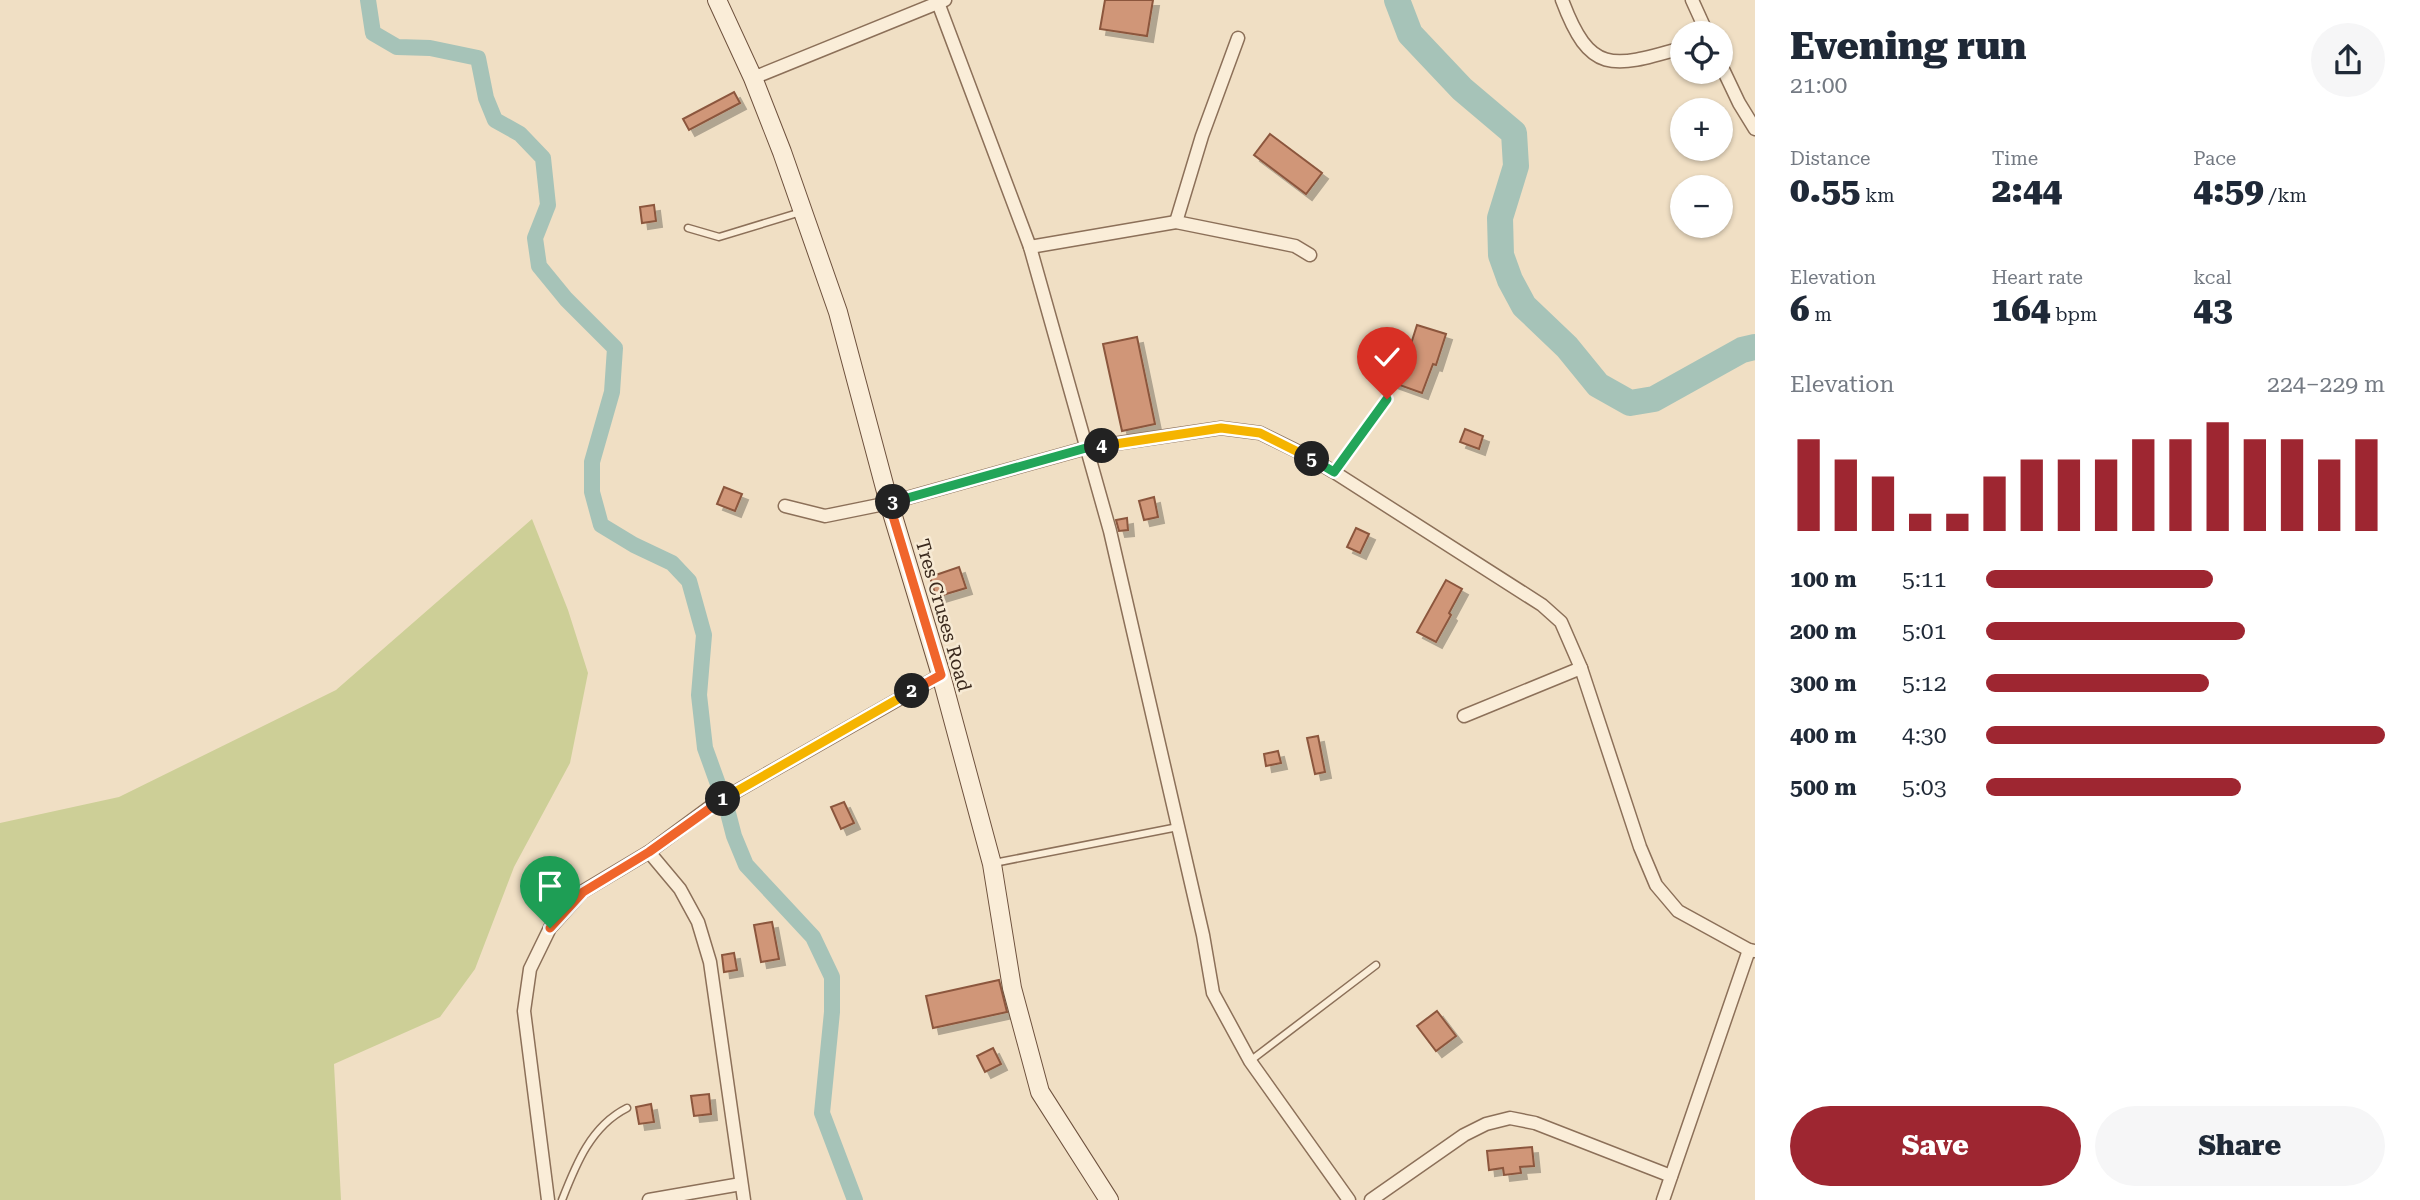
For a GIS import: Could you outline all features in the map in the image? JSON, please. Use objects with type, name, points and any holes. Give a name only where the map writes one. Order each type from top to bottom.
[{"type":"main road","name":"Tres Cruses Road","points":[[718,0],[753,78],[838,312],[889,503],[941,675],[992,864],[1012,988],[1040,1092],[1109,1200]]},
{"type":"street","points":[[1562,0],[1573,29],[1587,49],[1606,60],[1637,61],[1670,51]]},
{"type":"street","points":[[1692,0],[1702,21]]},
{"type":"street","points":[[753,78],[940,1],[1030,247],[1110,531],[1203,935],[1213,993],[1250,1061],[1349,1200]]},
{"type":"street","points":[[1176,222],[1202,136],[1238,38]]},
{"type":"street","points":[[1730,84],[1755,129]]},
{"type":"street","points":[[1030,247],[1176,222],[1295,246],[1310,255]]},
{"type":"street","points":[[785,506],[825,516],[889,503],[1086,448],[1221,428],[1260,433],[1334,472],[1542,605],[1562,622],[1581,668],[1640,847],[1656,885],[1678,911],[1752,951],[1663,1200]]},
{"type":"street","points":[[1464,716],[1581,668]]},
{"type":"street","points":[[548,1200],[523,1011],[530,969],[550,928],[583,892],[649,852],[714,804],[941,675]]},
{"type":"street","points":[[649,852],[680,889],[698,922],[710,962],[744,1200]]},
{"type":"street","points":[[1371,1200],[1464,1135],[1486,1124],[1510,1118],[1535,1123],[1671,1176]]},
{"type":"street","points":[[649,1200],[741,1184]]},
{"type":"lane","points":[[688,228],[719,237],[803,211]]},
{"type":"lane","points":[[1334,472],[1387,399]]},
{"type":"lane","points":[[992,864],[1178,827]]},
{"type":"lane","points":[[1250,1061],[1376,965]]},
{"type":"lane","points":[[562,1200],[584,1149],[598,1130],[614,1115],[627,1108]]},
{"type":"green space","points":[[532,519],[568,610],[588,673],[570,763],[514,867],[475,969],[440,1017],[334,1064],[341,1200],[0,1200],[0,823],[119,797],[336,690]]},
{"type":"building","points":[[1105,0],[1153,0],[1147,36],[1100,29]]},
{"type":"building","points":[[734,92],[740,103],[689,130],[683,119]]},
{"type":"building","points":[[1270,134],[1322,173],[1306,194],[1254,155]]},
{"type":"building","points":[[654,205],[656,221],[642,223],[640,207]]},
{"type":"building","points":[[1417,325],[1446,334],[1436,365],[1433,364],[1422,393],[1391,382],[1397,364],[1404,366]]},
{"type":"building","points":[[1137,337],[1155,424],[1122,431],[1103,344]]},
{"type":"building","points":[[1465,429],[1483,436],[1479,449],[1460,442]]},
{"type":"building","points":[[724,487],[742,494],[735,511],[717,504]]},
{"type":"building","points":[[1154,497],[1158,517],[1144,520],[1139,501]]},
{"type":"building","points":[[1127,518],[1128,530],[1119,531],[1116,520]]},
{"type":"building","points":[[1356,528],[1369,534],[1360,553],[1347,547]]},
{"type":"building","points":[[959,567],[966,588],[936,597],[930,577]]},
{"type":"building","points":[[1446,580],[1462,589],[1436,642],[1417,632]]},
{"type":"building","points":[[1318,736],[1325,772],[1315,774],[1307,738]]},
{"type":"building","points":[[1278,751],[1281,763],[1266,766],[1264,754]]},
{"type":"building","points":[[844,802],[854,823],[841,829],[831,807]]},
{"type":"building","points":[[772,922],[779,959],[761,962],[754,925]]},
{"type":"building","points":[[734,953],[737,970],[724,972],[722,955]]},
{"type":"building","points":[[999,980],[1007,1012],[933,1028],[926,996]]},
{"type":"building","points":[[1437,1011],[1456,1036],[1436,1051],[1417,1026]]},
{"type":"building","points":[[993,1048],[1001,1064],[985,1072],[977,1056]]},
{"type":"building","points":[[709,1094],[711,1114],[694,1116],[691,1096]]},
{"type":"building","points":[[651,1104],[654,1122],[639,1124],[636,1107]]},
{"type":"building","points":[[1532,1147],[1534,1166],[1520,1167],[1521,1173],[1504,1175],[1503,1168],[1489,1170],[1487,1151]]},
{"type":"waterway","points":[[368,0],[373,33],[397,47],[430,48],[478,58],[486,98],[495,120],[520,134],[543,158],[548,205],[535,238],[539,266],[566,299],[615,348],[612,392],[592,462],[592,492],[601,525],[672,563],[689,581],[704,635],[699,695],[705,748],[734,836],[746,865],[813,937],[832,977],[832,1012],[822,1113],[855,1200]]},
{"type":"waterway","points":[[1397,0],[1410,34],[1462,89],[1514,133],[1516,166],[1500,218],[1501,255],[1524,306],[1567,347],[1598,385],[1630,403],[1654,399],[1742,350],[1755,347]]},
{"type":"route","points":[[550,928],[583,892],[649,852],[714,804],[941,675],[889,503],[1086,448],[1221,428],[1260,433],[1334,472],[1387,399]]}]
